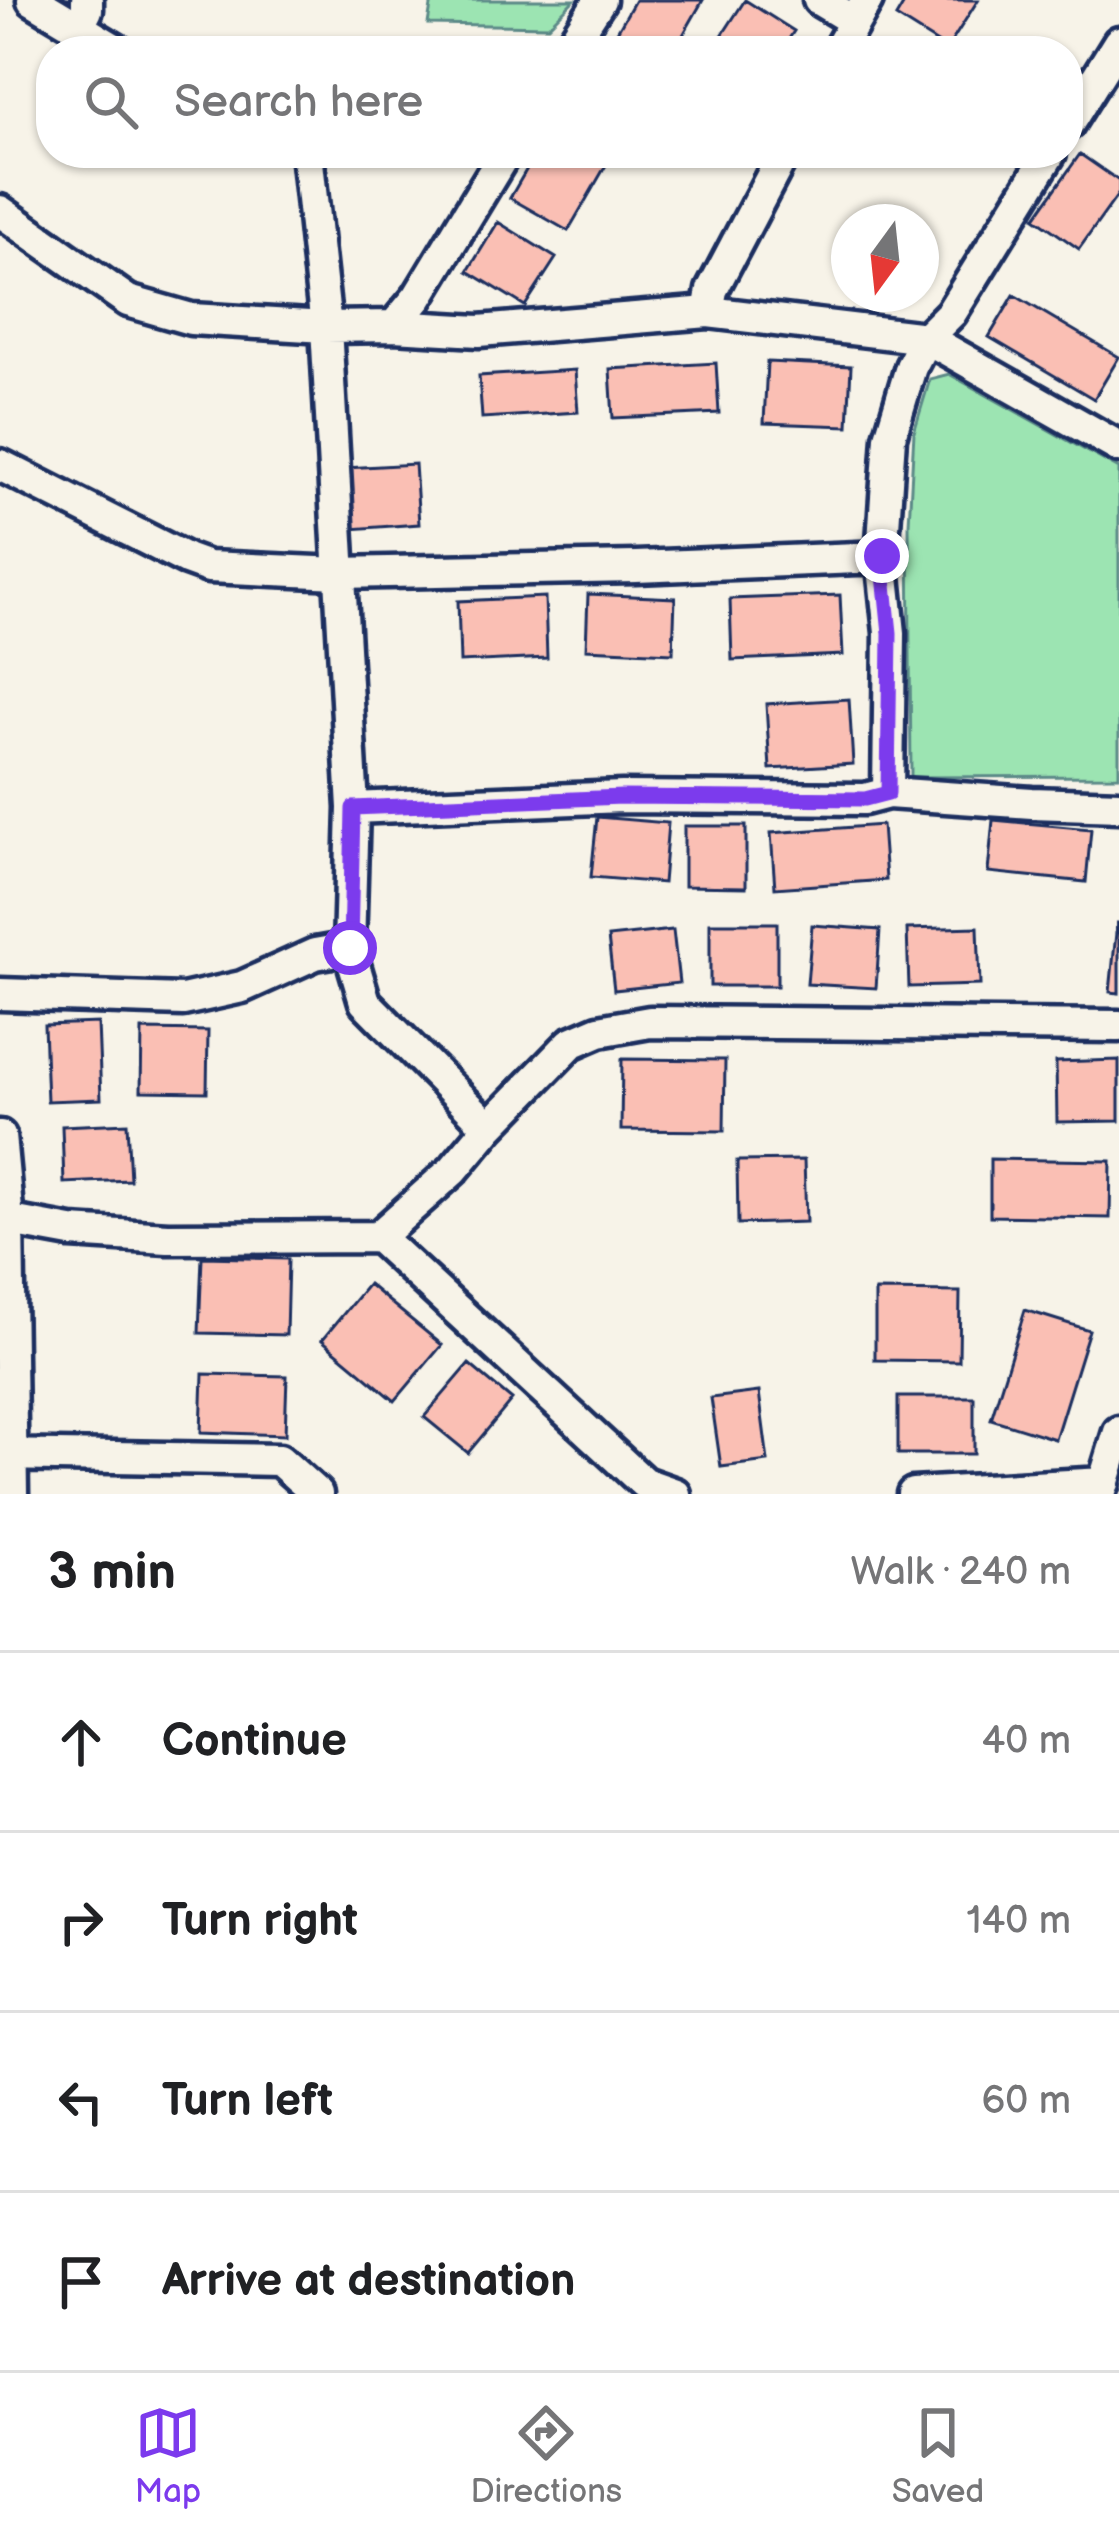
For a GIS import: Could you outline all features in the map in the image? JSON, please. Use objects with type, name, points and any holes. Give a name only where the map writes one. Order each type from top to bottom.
[{"type":"street","points":[[33,0],[83,14],[104,36]]},
{"type":"street","points":[[577,36],[600,0]]},
{"type":"street","points":[[819,0],[861,10]]},
{"type":"street","points":[[1083,100],[1119,43]]},
{"type":"street","points":[[310,168],[326,327],[353,808],[350,948],[365,1002],[489,1127]]},
{"type":"street","points":[[394,326],[418,297],[496,168]]},
{"type":"street","points":[[708,312],[712,290],[776,168]]},
{"type":"street","points":[[888,793],[890,633],[882,556],[890,437],[911,367],[926,338],[950,313],[1041,168]]},
{"type":"street","points":[[0,211],[128,301],[191,319],[479,331],[708,312],[926,338],[1119,448]]},
{"type":"street","points":[[0,465],[208,567],[339,573],[882,556]]},
{"type":"street","points":[[353,808],[622,797],[865,799],[888,793],[1119,806]]},
{"type":"street","points":[[0,994],[183,1000],[242,987],[314,954],[350,948]]},
{"type":"street","points":[[4,1219],[71,1232],[168,1238],[378,1237],[453,1170],[571,1043],[599,1031],[650,1022],[1119,1026]]},
{"type":"street","points":[[0,1136],[6,1456],[12,1494]]},
{"type":"street","points":[[378,1237],[644,1484],[675,1494]]},
{"type":"street","points":[[913,1494],[1102,1489],[1119,1432]]},
{"type":"street","points":[[6,1456],[279,1460],[316,1494]]},
{"type":"green space","points":[[432,0],[574,0],[548,26],[428,24]]},
{"type":"green space","points":[[949,374],[1119,469],[1119,776],[911,777],[909,524],[914,432],[930,379]]},
{"type":"building","points":[[635,0],[703,0],[683,36],[615,36]]},
{"type":"building","points":[[745,0],[794,31],[791,36],[722,36]]},
{"type":"building","points":[[906,0],[978,0],[955,36],[926,36],[896,17]]},
{"type":"building","points":[[1083,156],[1119,181],[1119,193],[1079,249],[1035,218],[1070,168],[1083,168]]},
{"type":"building","points":[[527,168],[604,168],[568,231],[510,198]]},
{"type":"building","points":[[498,222],[556,258],[525,306],[468,271]]},
{"type":"building","points":[[1014,295],[1119,357],[1094,399],[989,337]]},
{"type":"building","points":[[767,362],[851,366],[848,426],[764,423]]},
{"type":"building","points":[[716,363],[719,413],[613,418],[610,369]]},
{"type":"building","points":[[575,370],[578,412],[482,418],[479,376]]},
{"type":"building","points":[[415,464],[419,524],[351,529],[346,468]]},
{"type":"building","points":[[588,594],[675,598],[673,653],[586,649]]},
{"type":"building","points":[[840,595],[843,655],[732,660],[730,599]]},
{"type":"building","points":[[545,597],[547,658],[460,662],[458,601]]},
{"type":"building","points":[[849,699],[853,764],[770,769],[766,704]]},
{"type":"building","points":[[597,817],[668,823],[663,883],[591,877]]},
{"type":"building","points":[[993,820],[1091,829],[1086,882],[988,872]]},
{"type":"building","points":[[882,825],[886,880],[775,888],[771,833]]},
{"type":"building","points":[[684,826],[746,826],[746,887],[684,886]]},
{"type":"building","points":[[710,923],[777,923],[777,986],[710,986]]},
{"type":"building","points":[[1119,923],[1119,993],[1110,992]]},
{"type":"building","points":[[812,925],[880,930],[876,988],[807,984]]},
{"type":"building","points":[[978,927],[980,985],[909,987],[907,929]]},
{"type":"building","points":[[673,930],[679,983],[614,990],[608,937]]},
{"type":"building","points":[[98,1023],[101,1099],[47,1101],[44,1025]]},
{"type":"building","points":[[142,1030],[208,1031],[207,1092],[141,1091]]},
{"type":"building","points":[[622,1059],[725,1060],[724,1131],[621,1130]]},
{"type":"building","points":[[1119,1060],[1119,1121],[1057,1122],[1056,1062]]},
{"type":"building","points":[[127,1123],[130,1180],[64,1183],[62,1126]]},
{"type":"building","points":[[990,1159],[1111,1161],[1110,1218],[990,1216]]},
{"type":"building","points":[[804,1160],[806,1222],[738,1224],[737,1161]]},
{"type":"building","points":[[202,1257],[288,1259],[286,1335],[199,1333]]},
{"type":"building","points":[[368,1284],[442,1345],[395,1401],[322,1340]]},
{"type":"building","points":[[875,1291],[960,1292],[959,1361],[875,1360]]},
{"type":"building","points":[[1025,1310],[1089,1330],[1055,1439],[991,1419]]},
{"type":"building","points":[[469,1364],[512,1400],[468,1453],[424,1417]]},
{"type":"building","points":[[203,1374],[287,1376],[285,1435],[201,1432]]},
{"type":"building","points":[[759,1392],[768,1461],[721,1467],[711,1398]]},
{"type":"building","points":[[898,1397],[974,1397],[974,1454],[898,1454]]},
{"type":"route","points":[[350,948],[353,808],[622,797],[865,799],[888,793],[890,633],[882,556]]}]
